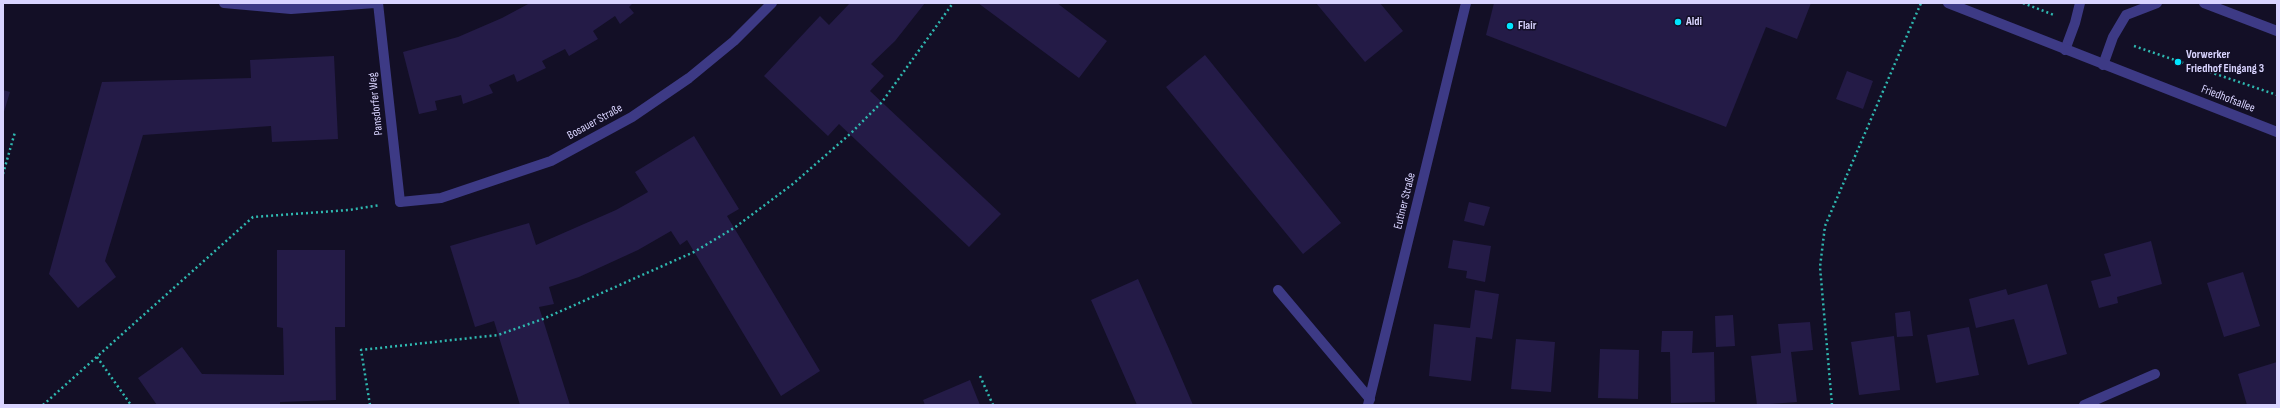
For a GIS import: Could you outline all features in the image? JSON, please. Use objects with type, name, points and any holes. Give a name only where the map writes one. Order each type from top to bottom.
[{"type":"street","name":"Pansdorfer Weg","points":[[224,3],[291,9],[376,3],[400,202]]},
{"type":"street","name":"Bosauer Straße","points":[[400,202],[441,198],[551,161],[632,117],[689,78],[734,41],[772,3]]},
{"type":"street","name":"Eutiner Straße","points":[[1369,402],[1466,3]]},
{"type":"street","name":"Friedhofsallee","points":[[1948,3],[2277,132]]},
{"type":"street","points":[[2065,50],[2075,23],[2080,3]]},
{"type":"street","points":[[2103,64],[2113,38],[2126,15],[2157,3]]},
{"type":"street","points":[[2204,3],[2277,31]]},
{"type":"street","points":[[1278,290],[1369,402]]},
{"type":"street","points":[[2084,405],[2156,374]]},
{"type":"path","points":[[370,405],[361,350],[498,335],[543,318],[694,252],[734,228],[794,183],[882,102],[953,3]]},
{"type":"path","points":[[1832,405],[1820,267],[1825,226],[1921,3]]},
{"type":"path","points":[[2022,3],[2075,23]]},
{"type":"path","points":[[2113,38],[2165,58],[2277,95]]},
{"type":"path","points":[[3,174],[15,132]]},
{"type":"path","points":[[43,405],[253,217],[349,210],[400,202]]},
{"type":"path","points":[[97,356],[132,405]]},
{"type":"path","points":[[980,376],[993,405]]},
{"type":"building","points":[[530,3],[633,3],[629,7],[634,13],[620,24],[615,16],[593,31],[598,39],[569,56],[565,49],[542,61],[546,68],[517,82],[514,74],[489,85],[493,93],[463,104],[461,95],[435,101],[437,110],[419,114],[403,52],[458,37],[502,18]]},
{"type":"building","points":[[850,3],[925,3],[895,41],[871,64],[884,76],[870,91],[1001,214],[969,247],[839,124],[828,136],[764,76],[820,16],[829,25]]},
{"type":"building","points":[[978,3],[1057,3],[1107,41],[1079,78]]},
{"type":"building","points":[[1316,3],[1380,3],[1403,31],[1365,62]]},
{"type":"building","points":[[1494,3],[1811,3],[1797,39],[1766,27],[1726,127],[1486,35]]},
{"type":"building","points":[[1205,55],[1341,223],[1303,254],[1166,87]]},
{"type":"building","points":[[334,56],[338,139],[272,142],[271,126],[143,135],[105,261],[116,277],[78,308],[49,274],[102,82],[251,78],[250,60]]},
{"type":"building","points":[[1847,71],[1873,81],[1863,109],[1836,99]]},
{"type":"building","points":[[3,90],[10,92],[3,115]]},
{"type":"building","points":[[694,136],[739,209],[727,216],[820,371],[781,396],[687,240],[680,245],[671,231],[638,250],[579,277],[549,287],[554,304],[539,307],[570,405],[520,405],[494,321],[475,327],[450,246],[529,223],[536,245],[616,210],[648,192],[635,172]]},
{"type":"building","points":[[1469,202],[1490,207],[1484,226],[1464,221]]},
{"type":"building","points":[[1453,240],[1491,246],[1485,282],[1466,278],[1467,271],[1448,268]]},
{"type":"building","points":[[2151,241],[2162,284],[2117,297],[2118,303],[2099,308],[2091,281],[2111,276],[2104,254]]},
{"type":"building","points":[[277,250],[345,250],[345,327],[335,327],[336,400],[280,402],[280,405],[157,405],[138,378],[182,347],[202,374],[284,375],[283,328],[277,327]]},
{"type":"building","points":[[2243,272],[2260,326],[2224,337],[2207,283]]},
{"type":"building","points":[[1138,279],[1193,405],[1137,405],[1091,300]]},
{"type":"building","points":[[2047,284],[2067,354],[2028,365],[2014,319],[1976,328],[1969,299],[2006,289],[2008,295]]},
{"type":"building","points":[[1475,290],[1499,294],[1492,339],[1476,337],[1471,381],[1429,376],[1434,324],[1470,328]]},
{"type":"building","points":[[1910,311],[1913,336],[1897,337],[1895,313]]},
{"type":"building","points":[[1733,315],[1735,346],[1716,347],[1715,316]]},
{"type":"building","points":[[1810,322],[1813,350],[1791,352],[1797,402],[1757,405],[1751,356],[1781,353],[1778,324]]},
{"type":"building","points":[[1969,327],[1979,375],[1936,383],[1927,335]]},
{"type":"building","points":[[1662,331],[1693,331],[1692,353],[1714,352],[1715,402],[1671,403],[1670,352],[1661,352]]},
{"type":"building","points":[[1894,336],[1900,390],[1859,395],[1851,342]]},
{"type":"building","points":[[1516,339],[1555,342],[1551,392],[1511,389]]},
{"type":"building","points":[[1600,349],[1639,350],[1638,399],[1598,398]]},
{"type":"building","points":[[2277,362],[2277,405],[2247,405],[2238,374]]},
{"type":"building","points":[[970,380],[980,405],[925,405],[923,400]]},
{"type":"place","name":"Aldi","points":[[1678,22]]},
{"type":"place","name":"Flair","points":[[1510,26]]},
{"type":"place","name":"Vorwerker Friedhof Eingang 3","points":[[2178,62]]}]
